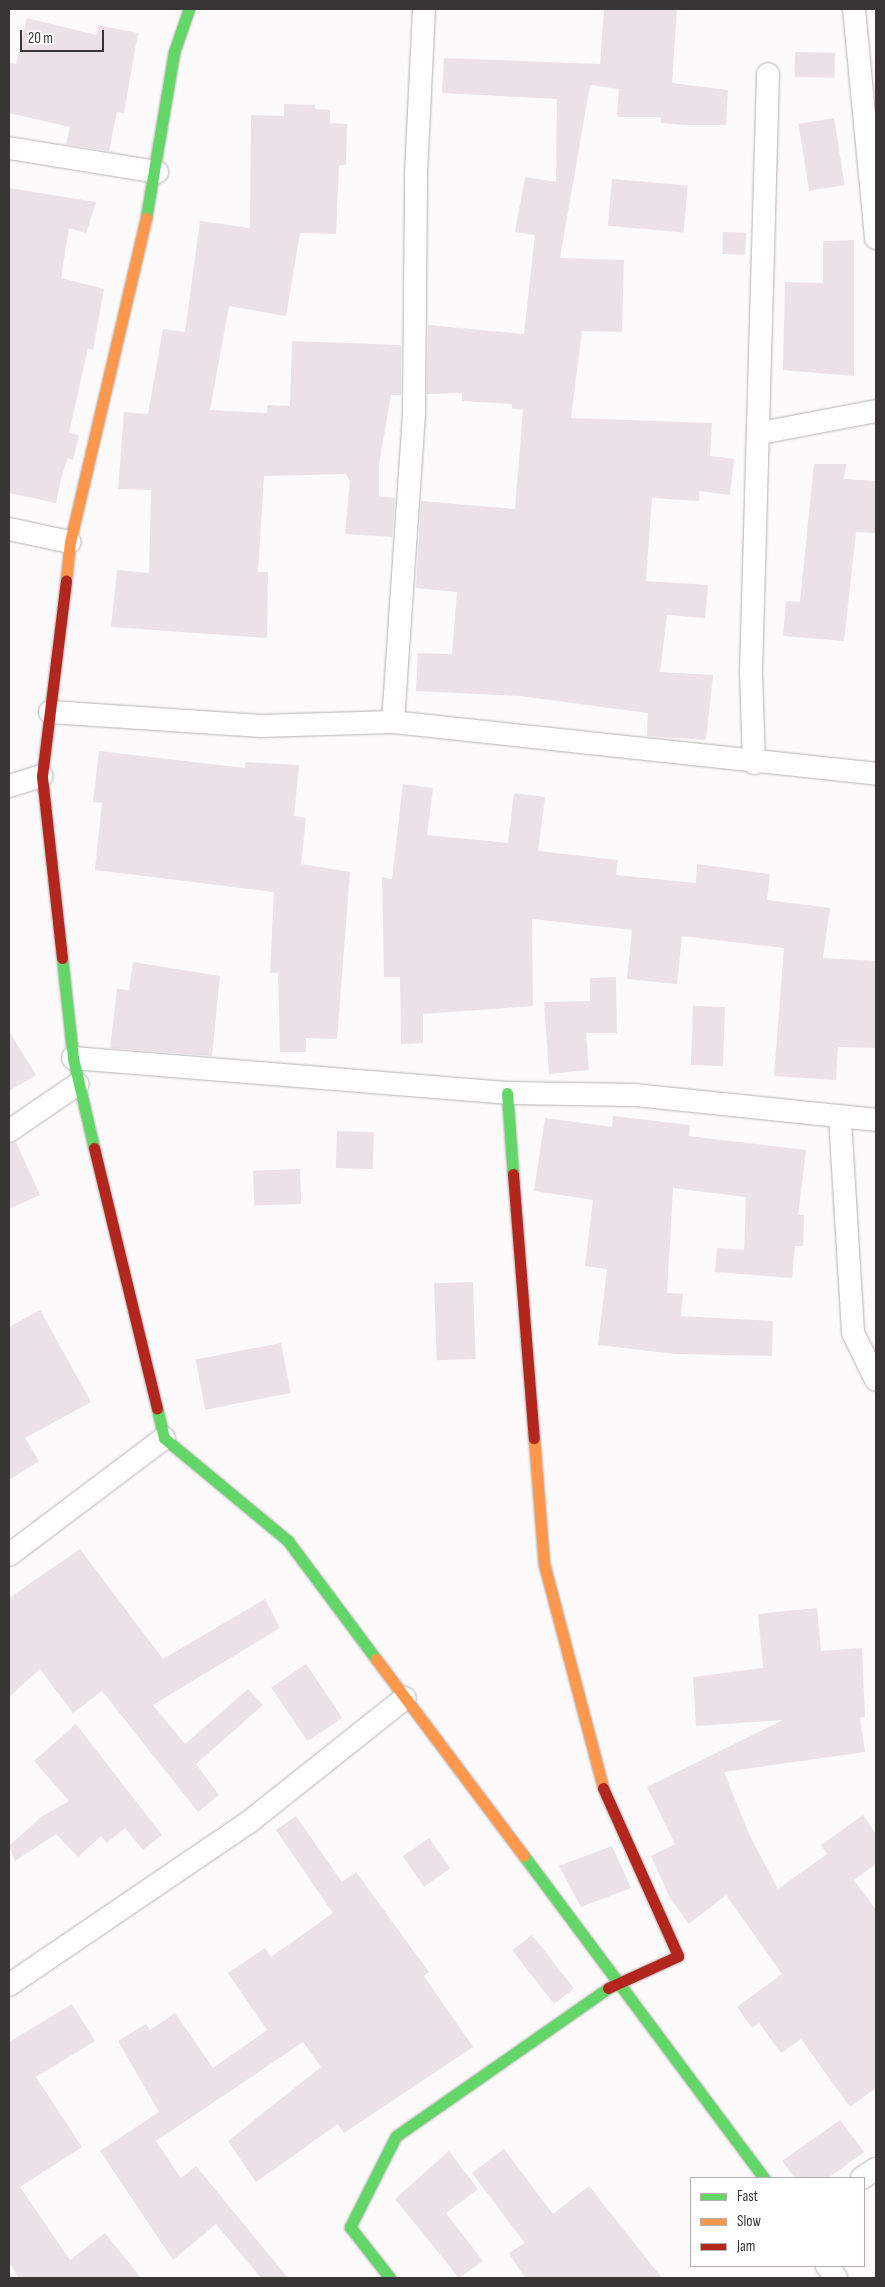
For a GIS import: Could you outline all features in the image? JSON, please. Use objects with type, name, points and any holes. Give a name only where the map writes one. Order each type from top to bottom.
[{"type":"street","points":[[189,9],[174,52],[157,172],[70,542],[42,776],[73,1058],[164,1438],[288,1541],[614,1984],[763,2177]]},
{"type":"street","points":[[393,722],[414,412],[416,173],[424,9]]},
{"type":"street","points":[[854,9],[876,238]]},
{"type":"street","points":[[754,763],[751,672],[761,433],[768,74]]},
{"type":"street","points":[[9,148],[157,172]]},
{"type":"street","points":[[761,433],[876,411]]},
{"type":"street","points":[[9,529],[70,542]]},
{"type":"street","points":[[50,712],[261,726],[393,722],[754,763],[876,774]]},
{"type":"street","points":[[9,786],[42,776]]},
{"type":"street","points":[[73,1058],[506,1093],[635,1095],[840,1119],[876,1120]]},
{"type":"street","points":[[9,1131],[78,1084]]},
{"type":"street","points":[[390,2278],[350,2227],[396,2136],[614,1984],[678,1956],[599,1778],[544,1564],[506,1093]]},
{"type":"street","points":[[840,1119],[853,1333],[876,1380]]},
{"type":"street","points":[[9,1555],[164,1438]]},
{"type":"street","points":[[9,1985],[249,1822],[405,1698]]},
{"type":"street","points":[[864,2177],[876,2169]]},
{"type":"street","points":[[828,2267],[836,2278]]},
{"type":"building","points":[[604,9],[677,9],[672,83],[728,90],[726,125],[685,125],[661,123],[661,117],[617,117],[619,89],[590,85],[560,258],[624,260],[622,332],[582,331],[571,418],[712,423],[710,456],[734,459],[730,495],[699,491],[699,501],[652,498],[646,581],[708,585],[705,618],[667,615],[660,672],[713,675],[706,740],[647,736],[648,713],[519,696],[416,691],[418,653],[452,654],[457,592],[416,588],[421,501],[515,509],[523,410],[512,409],[512,404],[462,401],[462,393],[427,394],[428,325],[524,334],[535,235],[515,232],[525,177],[556,182],[557,99],[442,93],[444,58],[600,64]]},
{"type":"building","points":[[27,18],[96,35],[98,25],[138,33],[124,113],[117,112],[109,151],[66,144],[70,127],[9,113],[9,63],[16,64]]},
{"type":"building","points":[[795,52],[835,53],[835,78],[795,77]]},
{"type":"building","points":[[284,104],[315,105],[315,109],[330,110],[330,123],[347,124],[346,165],[339,165],[336,234],[300,233],[286,316],[229,306],[210,410],[267,413],[267,405],[290,406],[292,341],[401,345],[401,395],[391,395],[379,464],[379,496],[395,498],[392,537],[345,534],[350,481],[346,474],[264,476],[258,572],[268,572],[267,638],[111,627],[117,570],[149,573],[151,490],[118,489],[124,412],[148,414],[163,329],[185,332],[200,221],[250,228],[251,115],[284,116]]},
{"type":"building","points":[[834,118],[845,185],[809,191],[798,124]]},
{"type":"building","points":[[612,179],[688,186],[684,232],[608,226]]},
{"type":"building","points":[[9,188],[96,202],[86,233],[69,228],[61,278],[104,289],[93,350],[88,348],[69,433],[79,435],[73,460],[68,458],[62,475],[56,503],[9,493]]},
{"type":"building","points":[[723,232],[746,233],[745,255],[722,254]]},
{"type":"building","points":[[854,240],[854,376],[783,370],[785,282],[823,283],[823,241]]},
{"type":"building","points":[[814,464],[846,464],[844,479],[876,481],[876,533],[856,532],[844,641],[783,636],[786,601],[800,602]]},
{"type":"building","points":[[99,751],[245,768],[245,762],[299,765],[294,816],[306,818],[301,864],[350,872],[337,1039],[306,1038],[306,1052],[280,1052],[278,973],[270,973],[274,892],[95,870],[102,803],[93,802]]},
{"type":"building","points":[[403,784],[433,788],[427,835],[508,843],[514,793],[545,797],[538,851],[618,860],[616,875],[696,883],[697,864],[770,874],[767,900],[830,908],[823,958],[876,961],[876,1048],[838,1047],[836,1080],[774,1076],[784,948],[682,936],[677,984],[627,979],[632,930],[532,919],[533,1006],[423,1014],[423,1043],[401,1044],[400,977],[384,977],[382,877],[392,879]]},
{"type":"building","points":[[133,962],[220,976],[212,1056],[110,1048],[117,989],[129,990]]},
{"type":"building","points":[[616,977],[617,1033],[586,1033],[589,1070],[549,1074],[544,1002],[590,1001],[590,978]]},
{"type":"building","points":[[693,1006],[725,1007],[723,1066],[691,1065]]},
{"type":"building","points":[[9,1031],[36,1075],[9,1091]]},
{"type":"building","points":[[613,1116],[690,1125],[689,1136],[806,1150],[798,1215],[804,1215],[803,1246],[795,1246],[792,1278],[715,1272],[717,1248],[744,1250],[746,1197],[673,1188],[667,1293],[683,1294],[681,1316],[773,1321],[772,1356],[676,1354],[598,1345],[607,1269],[585,1266],[593,1200],[534,1191],[545,1118],[612,1127]]},
{"type":"building","points":[[337,1131],[374,1132],[373,1169],[336,1168]]},
{"type":"building","points":[[16,1142],[40,1195],[9,1209],[9,1144]]},
{"type":"building","points":[[300,1169],[301,1204],[254,1206],[253,1171]]},
{"type":"building","points":[[473,1282],[476,1359],[437,1360],[434,1283]]},
{"type":"building","points":[[40,1310],[91,1402],[25,1438],[39,1461],[9,1480],[9,1327]]},
{"type":"building","points":[[281,1343],[291,1393],[205,1410],[196,1360]]},
{"type":"building","points":[[80,1549],[163,1659],[265,1599],[280,1628],[153,1705],[185,1744],[248,1689],[263,1705],[196,1764],[219,1795],[198,1812],[102,1691],[73,1713],[40,1669],[9,1697],[9,1598]]},
{"type":"building","points":[[817,1608],[821,1651],[862,1648],[865,1717],[860,1718],[865,1752],[724,1772],[749,1834],[778,1889],[827,1854],[821,1845],[863,1815],[876,1834],[876,1864],[854,1880],[876,1910],[876,2088],[850,2107],[801,2039],[781,2053],[759,2023],[752,2028],[737,2007],[782,1974],[726,1895],[689,1924],[670,1898],[651,1856],[675,1844],[647,1787],[783,1720],[696,1726],[693,1677],[763,1668],[758,1614]]},
{"type":"building","points":[[306,1664],[342,1718],[308,1741],[271,1687]]},
{"type":"building","points":[[76,1724],[162,1835],[143,1850],[125,1828],[107,1843],[101,1836],[78,1857],[56,1834],[15,1861],[9,1846],[41,1817],[69,1801],[34,1761]]},
{"type":"building","points":[[296,1816],[342,1882],[356,1872],[429,1972],[424,1976],[473,2047],[344,2133],[338,2124],[256,2182],[228,2141],[321,2067],[303,2042],[156,2141],[181,2178],[196,2166],[288,2278],[261,2278],[216,2224],[173,2260],[100,2151],[159,2112],[118,2041],[146,2024],[150,2030],[175,2013],[213,2068],[267,2030],[228,1973],[265,1948],[271,1957],[333,1913],[276,1830]]},
{"type":"building","points":[[429,1838],[450,1868],[424,1887],[403,1856]]},
{"type":"building","points":[[612,1846],[631,1888],[581,1907],[559,1866]]},
{"type":"building","points":[[532,1935],[574,1989],[554,2004],[512,1950]]},
{"type":"building","points":[[72,2004],[95,2041],[36,2077],[82,2147],[20,2187],[70,2260],[105,2233],[141,2278],[19,2278],[9,2263],[9,2042]]},
{"type":"building","points":[[840,2120],[864,2152],[829,2177],[794,2177],[782,2161]]},
{"type":"building","points":[[504,2149],[553,2214],[589,2186],[662,2278],[525,2278],[509,2253],[525,2243],[472,2173]]},
{"type":"building","points":[[449,2151],[478,2189],[446,2213],[483,2261],[459,2278],[395,2199]]},
{"type":"traffic: fast","points":[[146,218],[174,52],[189,9]]},
{"type":"traffic: fast","points":[[62,958],[73,1058],[94,1148]]},
{"type":"traffic: fast","points":[[507,1093],[513,1174]]},
{"type":"traffic: fast","points":[[157,1408],[164,1438],[288,1541],[376,1659]]},
{"type":"traffic: fast","points":[[524,1856],[763,2177]]},
{"type":"traffic: fast","points":[[390,2278],[350,2227],[396,2136],[608,1988]]},
{"type":"traffic: slow","points":[[66,580],[70,542],[146,218]]},
{"type":"traffic: slow","points":[[534,1438],[544,1564],[603,1788]]},
{"type":"traffic: slow","points":[[376,1659],[524,1856]]},
{"type":"traffic: jam","points":[[62,958],[42,776],[66,580]]},
{"type":"traffic: jam","points":[[94,1148],[157,1408]]},
{"type":"traffic: jam","points":[[513,1174],[534,1438]]},
{"type":"traffic: jam","points":[[603,1788],[678,1956],[608,1988]]}]
